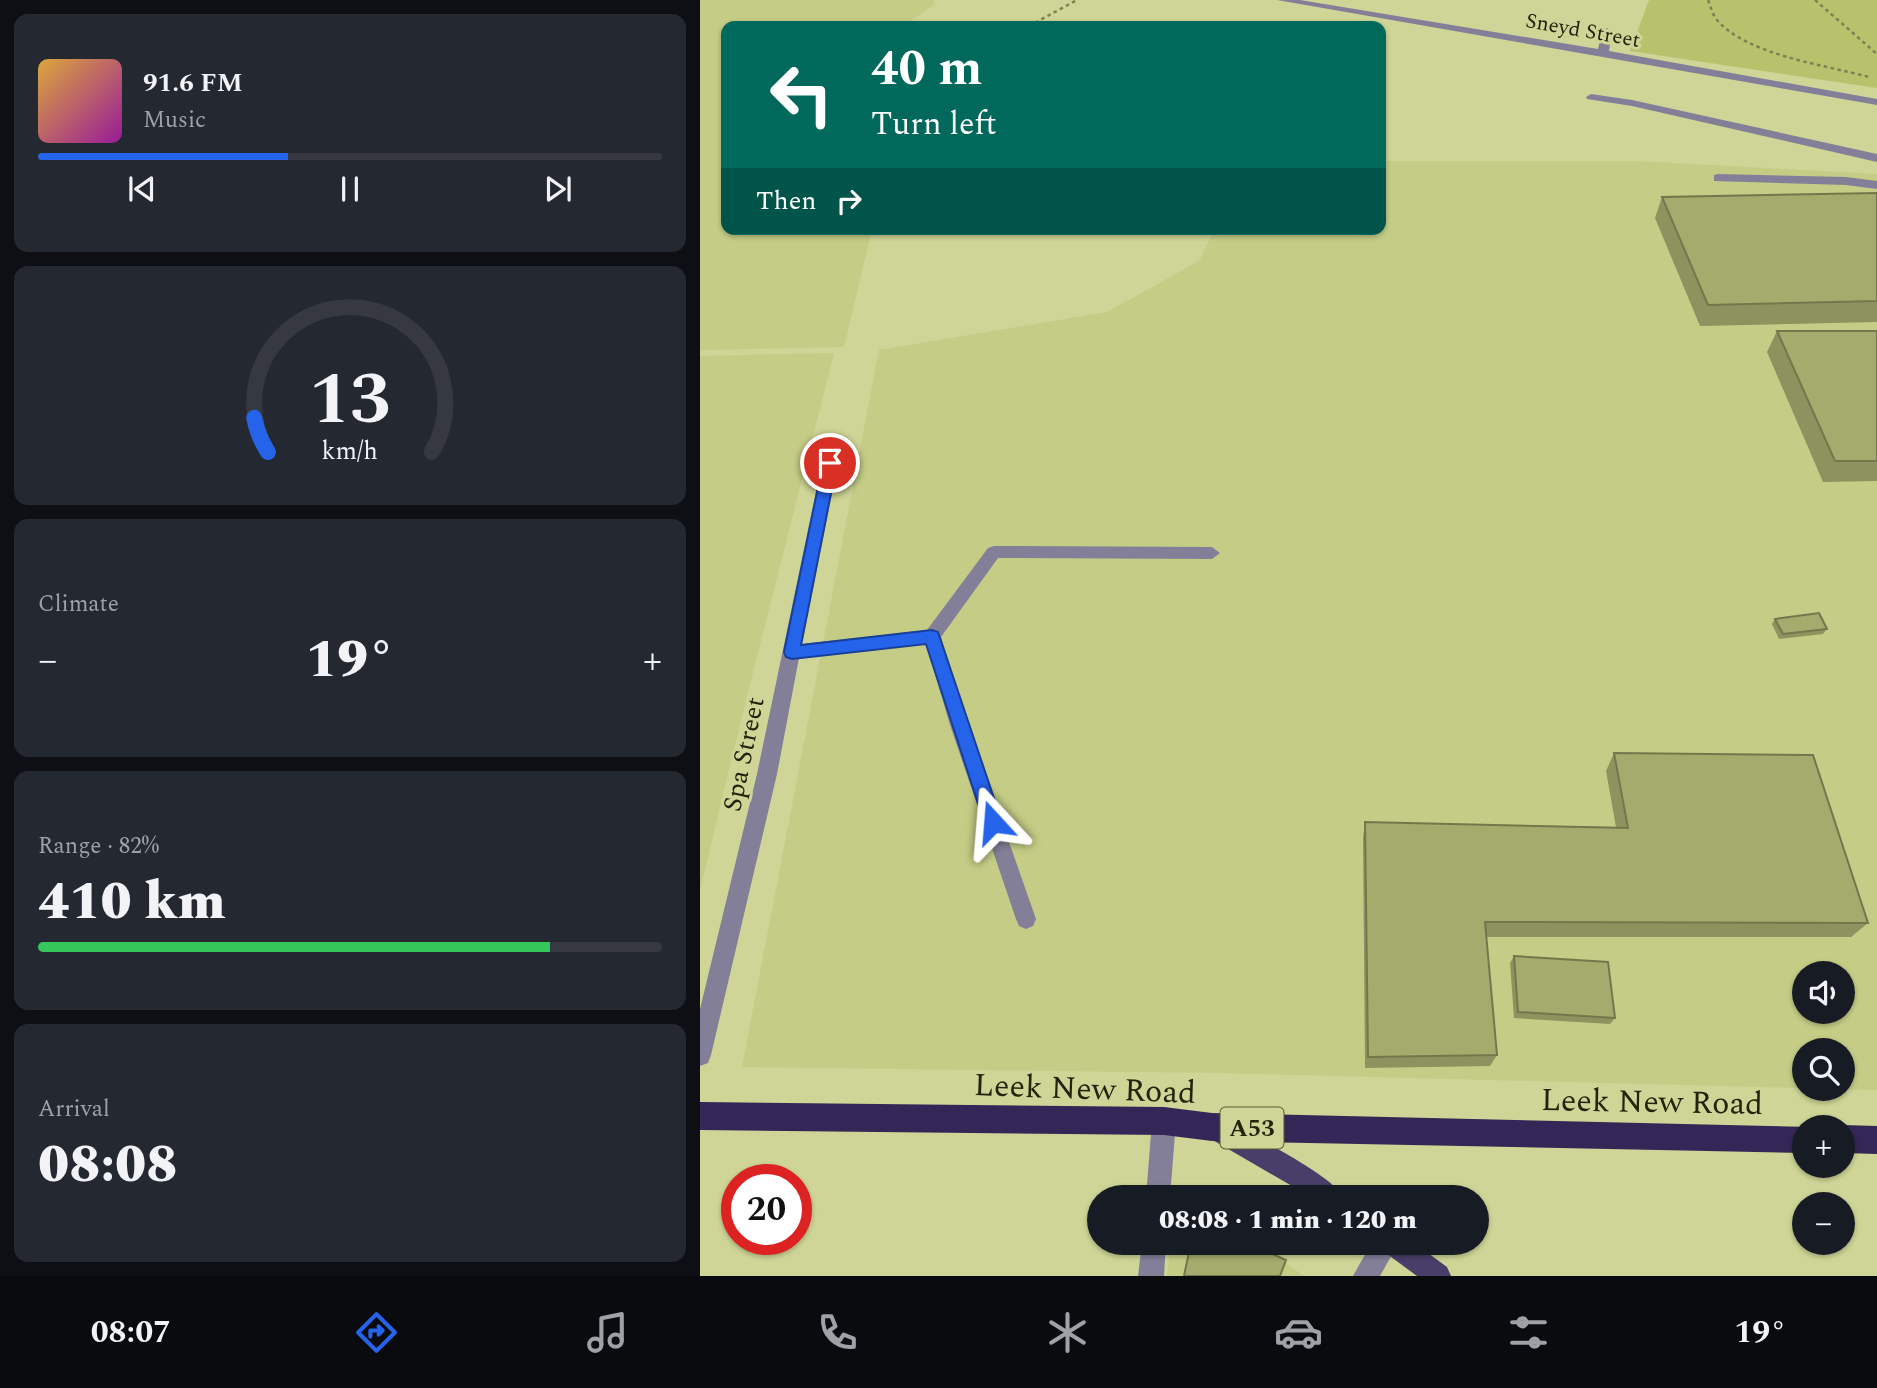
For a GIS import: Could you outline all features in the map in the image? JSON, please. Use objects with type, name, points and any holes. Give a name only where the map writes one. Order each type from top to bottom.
[{"type":"highway","name":"Leek New Road","points":[[700,1116],[1164,1122],[1212,1127],[1792,1139]]},
{"type":"highway","points":[[1855,1139],[1877,1140]]},
{"type":"main road","points":[[1212,1127],[1315,1185]]},
{"type":"main road","points":[[1408,1255],[1438,1276]]},
{"type":"street","name":"Sneyd Street","points":[[1282,0],[1604,53],[1877,102]]},
{"type":"street","points":[[1604,53],[1607,31]]},
{"type":"street","points":[[1591,97],[1632,103],[1877,159]]},
{"type":"street","points":[[1718,178],[1846,181],[1877,186]]},
{"type":"street","name":"Spa Street","points":[[700,1055],[767,774],[830,463]]},
{"type":"street","points":[[792,652],[932,636],[994,552],[1213,553]]},
{"type":"street","points":[[932,636],[959,725],[1026,919]]},
{"type":"street","points":[[1159,1185],[1164,1122]]},
{"type":"street","points":[[1151,1276],[1153,1255]]},
{"type":"street","points":[[1366,1276],[1380,1255]]},
{"type":"path","points":[[1038,21],[1077,0]]},
{"type":"path","points":[[1708,0],[1716,19],[1745,38],[1808,61],[1877,79]]},
{"type":"path","points":[[1815,0],[1866,41],[1877,54]]},
{"type":"shaded area","points":[[700,0],[934,0],[935,4],[910,21],[721,21],[721,235],[871,235],[844,347],[700,350]]},
{"type":"shaded area","points":[[1649,0],[1877,0],[1877,88],[1630,51]]},
{"type":"shaded area","points":[[1386,161],[1636,161],[1877,174],[1877,1090],[1855,1090],[1855,1038],[1792,1038],[1792,1088],[1218,1073],[742,1067],[879,350],[1107,312],[1199,261],[1212,235],[1386,235]]},
{"type":"shaded area","points":[[834,353],[744,708],[700,890],[700,356]]},
{"type":"shaded area","points":[[1169,1255],[1268,1255],[1286,1263],[1304,1276],[1167,1276]]},
{"type":"building","points":[[1877,193],[1877,301],[1708,305],[1662,197]]},
{"type":"building","points":[[1777,331],[1877,331],[1877,461],[1835,461]]},
{"type":"building","points":[[1819,613],[1827,629],[1783,634],[1775,619]]},
{"type":"building","points":[[1614,753],[1813,755],[1868,923],[1485,922],[1497,1055],[1368,1057],[1365,822],[1628,828]]},
{"type":"building","points":[[1514,956],[1608,962],[1615,1018],[1518,1012]]},
{"type":"building","points":[[1188,1255],[1275,1255],[1286,1260],[1280,1276],[1184,1276]]},
{"type":"route","points":[[830,463],[792,652],[932,636],[993,822]]}]
